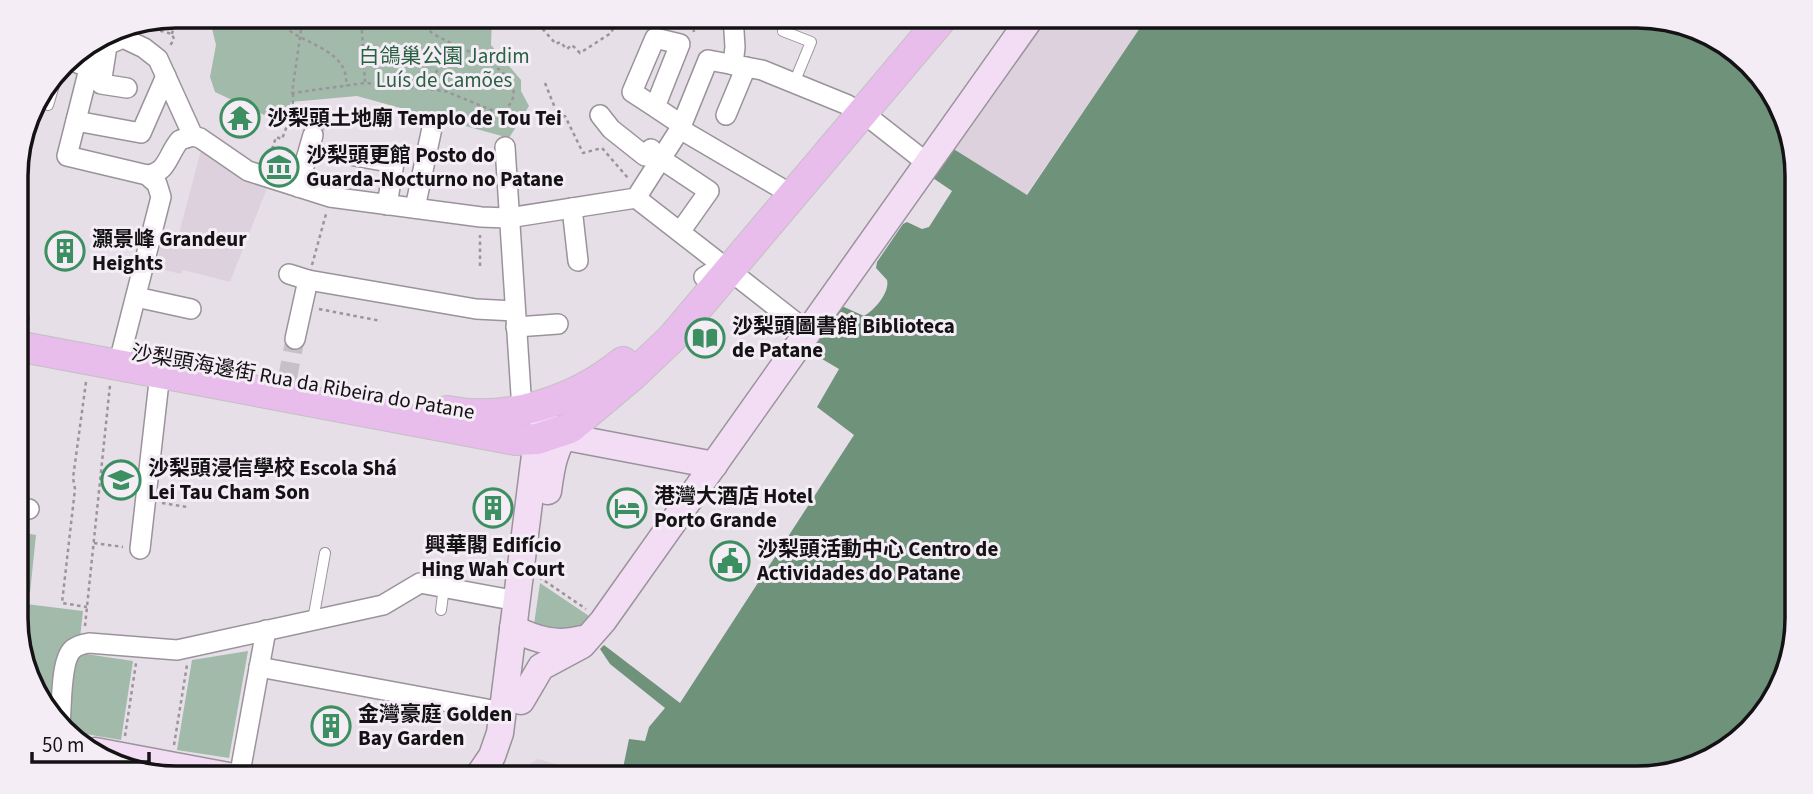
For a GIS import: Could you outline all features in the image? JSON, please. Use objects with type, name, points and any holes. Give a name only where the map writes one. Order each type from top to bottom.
[{"type":"main road","name":"沙梨頭海邊街 Rua da Ribeira do Patane","points":[[108,358],[457,413],[484,414],[522,410],[574,394],[616,368],[642,346],[716,269],[855,109],[917,28]]},
{"type":"main road","name":"沙梨頭海邊街 Rua da Ribeira do Patane","points":[[28,334],[160,373],[516,440],[552,439],[633,375],[672,338],[716,269],[779,187],[855,109]]},
{"type":"street","points":[[726,115],[739,66],[734,28]]},
{"type":"street","points":[[485,766],[496,748],[512,707],[541,667],[582,645],[599,626],[1023,28]]},
{"type":"street","points":[[123,38],[156,56],[189,137]]},
{"type":"street","points":[[117,40],[101,84],[127,88]]},
{"type":"street","points":[[98,51],[93,57],[65,161],[147,175],[159,172],[176,145],[189,137],[200,138],[248,171],[330,197],[387,205],[509,218],[638,195],[681,127],[708,61],[762,70],[855,109],[927,163]]},
{"type":"street","points":[[79,64],[90,68]]},
{"type":"street","points":[[76,121],[141,133],[166,76]]},
{"type":"street","points":[[655,107],[681,127],[779,187]]},
{"type":"street","points":[[600,115],[611,128],[645,156],[651,149],[661,159],[709,191],[680,232]]},
{"type":"street","points":[[415,208],[432,128]]},
{"type":"street","points":[[298,187],[313,135]]},
{"type":"street","points":[[505,146],[522,410]]},
{"type":"street","points":[[355,156],[394,163],[387,205]]},
{"type":"street","points":[[108,358],[136,297],[161,198],[157,184],[147,175]]},
{"type":"street","points":[[638,195],[716,269],[808,332]]},
{"type":"street","points":[[572,208],[578,261]]},
{"type":"street","points":[[295,338],[301,305],[299,277],[476,309],[516,319],[558,324]]},
{"type":"street","points":[[136,297],[191,309]]},
{"type":"street","name":"沙梨頭海邊街 Rua da Ribeira do Patane","points":[[140,549],[160,373]]},
{"type":"street","points":[[506,766],[515,746],[512,707],[522,633],[537,576],[552,460],[552,439],[545,421],[551,412],[574,394]]},
{"type":"street","points":[[552,439],[714,465]]},
{"type":"street","points":[[522,633],[517,601],[552,439]]},
{"type":"street","points":[[61,711],[65,662],[74,649],[83,644],[177,650],[190,648],[383,605],[420,583],[517,601]]},
{"type":"street","points":[[522,633],[546,642],[571,642],[585,638],[599,626]]},
{"type":"street","points":[[241,766],[266,631]]},
{"type":"street","points":[[259,667],[512,707]]},
{"type":"street","points":[[122,756],[175,766]]},
{"type":"lane","points":[[784,28],[783,31],[811,42],[794,83]]},
{"type":"lane","points":[[48,105],[50,100]]},
{"type":"lane","points":[[313,620],[325,553]]},
{"type":"lane","points":[[440,610],[444,587]]},
{"type":"path","points":[[172,34],[173,28]]},
{"type":"path","points":[[286,28],[342,64],[348,74],[346,86]]},
{"type":"path","points":[[270,156],[276,137],[282,139],[294,104],[301,28]]},
{"type":"path","points":[[362,28],[365,83]]},
{"type":"path","points":[[293,93],[365,83],[445,92],[494,111],[505,110],[514,93],[510,81],[495,65],[425,28]]},
{"type":"path","points":[[542,28],[556,44],[560,42],[567,49],[572,45],[580,53],[611,33],[613,28]]},
{"type":"path","points":[[421,89],[450,57],[456,46]]},
{"type":"path","points":[[545,83],[559,118],[565,116],[583,153],[602,148],[638,195]]},
{"type":"path","points":[[299,277],[330,197]]},
{"type":"path","points":[[480,266],[481,217]]},
{"type":"path","points":[[301,305],[381,321]]},
{"type":"path","points":[[83,644],[94,543],[108,358]]},
{"type":"path","points":[[87,607],[62,603],[75,489],[73,478],[108,358]]},
{"type":"path","points":[[145,500],[187,507]]},
{"type":"path","points":[[94,543],[140,549]]},
{"type":"path","points":[[537,576],[599,626]]},
{"type":"path","points":[[122,756],[138,647]]},
{"type":"path","points":[[170,765],[190,648]]},
{"type":"shaded area","points":[[1038,28],[1140,28],[1026,195],[952,148]]},
{"type":"shaded area","points":[[1140,28],[1647,28],[1694,39],[1727,59],[1742,71],[1754,86],[1774,119],[1784,156],[1785,176],[1785,628],[1774,675],[1754,708],[1735,729],[1703,751],[1685,758],[1647,766],[623,766],[629,739],[645,741],[649,727],[665,708],[610,664],[600,649],[604,645],[680,703],[854,435],[817,407],[839,369],[813,351],[836,309],[844,307],[864,316],[881,300],[887,280],[876,268],[877,262],[903,224],[907,222],[922,229],[929,227],[952,191],[930,176],[952,148],[1027,195]]},
{"type":"shaded area","points":[[201,150],[268,186],[230,282],[183,270],[181,274],[156,268],[162,238],[177,241]]},
{"type":"shaded area","points":[[538,759],[564,766],[526,766]]},
{"type":"green space","name":"白鴿巢公園 Jardim Luís de Camões","points":[[212,28],[492,28],[491,45],[521,80],[521,91],[529,106],[509,138],[357,96],[291,102],[283,124],[215,92],[210,77],[216,45]]},
{"type":"green space","points":[[28,534],[36,535],[28,593]]},
{"type":"green space","points":[[540,583],[595,620],[587,630],[533,631]]},
{"type":"green space","points":[[28,604],[83,611],[80,638],[57,706],[39,675],[33,657],[29,638]]},
{"type":"green space","points":[[248,651],[229,758],[177,750],[192,660]]},
{"type":"green space","points":[[81,655],[133,661],[121,740],[85,734],[69,720],[74,664]]},
{"type":"tunnel","points":[[313,135],[319,115]]},
{"type":"tunnel","points":[[287,381],[295,339]]},
{"type":"place","name":"沙梨頭土地廟 Templo de Tou Tei","points":[[240,118]]},
{"type":"place","name":"沙梨頭更館 Posto do Guarda-Nocturno no Patane","points":[[279,167]]},
{"type":"place","name":"灝景峰 Grandeur Heights","points":[[65,251]]},
{"type":"place","name":"沙梨頭圖書館 Biblioteca de Patane","points":[[705,338]]},
{"type":"place","name":"沙梨頭浸信學校 Escola Shá Lei Tau Cham Son","points":[[121,480]]},
{"type":"place","name":"興華閣 Edifício Hing Wah Court","points":[[493,508]]},
{"type":"place","name":"港灣大酒店 Hotel Porto Grande","points":[[627,508]]},
{"type":"place","name":"沙梨頭活動中心 Centro de Actividades do Patane","points":[[730,561]]},
{"type":"place","name":"金灣豪庭 Golden Bay Garden","points":[[331,726]]}]
